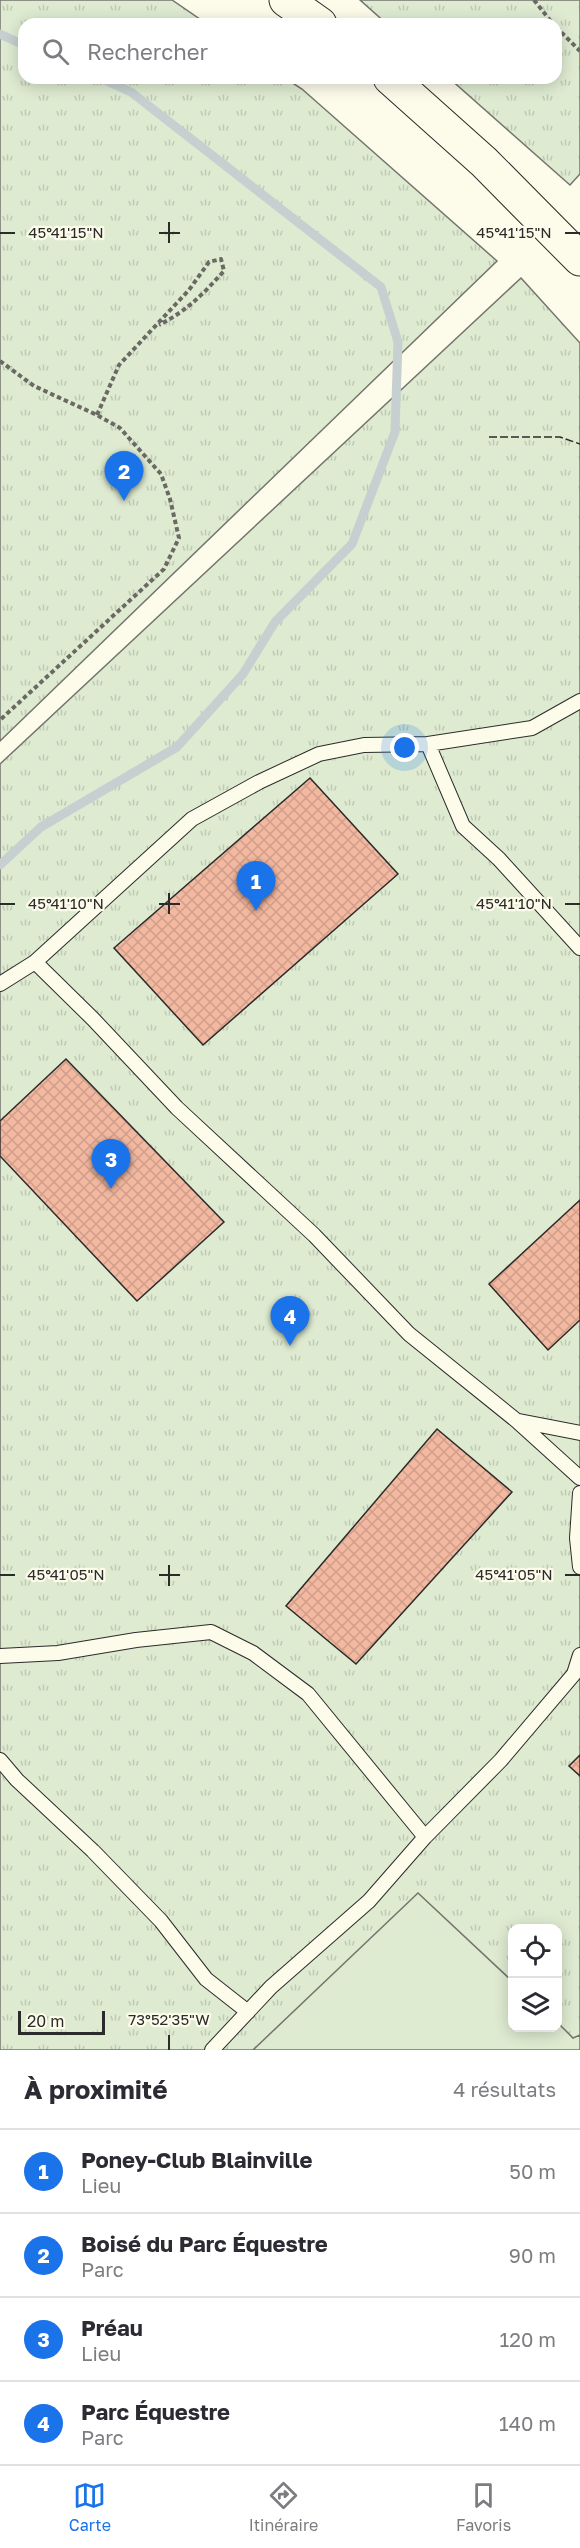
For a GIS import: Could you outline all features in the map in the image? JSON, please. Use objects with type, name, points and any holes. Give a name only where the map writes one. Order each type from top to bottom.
[{"type":"street","points":[[286,0],[312,18]]},
{"type":"street","points":[[397,84],[484,162],[580,259]]},
{"type":"lane","points":[[0,984],[35,962],[192,819],[259,782],[319,754],[364,745],[428,744],[532,728],[580,701]]},
{"type":"lane","points":[[428,744],[463,826],[499,859],[580,948]]},
{"type":"lane","points":[[35,962],[177,1108],[314,1234],[409,1334],[517,1421],[580,1478]]},
{"type":"lane","points":[[517,1421],[580,1433]]},
{"type":"lane","points":[[580,1494],[578,1538],[580,1567]]},
{"type":"lane","points":[[0,1656],[58,1653],[136,1640],[211,1632],[253,1653],[308,1694],[425,1837]]},
{"type":"lane","points":[[212,2050],[271,1988],[369,1901],[425,1837],[501,1760],[574,1674],[580,1655]]},
{"type":"lane","points":[[0,1760],[17,1780],[93,1851],[161,1921],[206,1979],[248,2012]]},
{"type":"path","points":[[534,0],[549,18]]},
{"type":"path","points":[[562,33],[580,51]]},
{"type":"path","points":[[97,415],[119,365],[159,325],[209,262],[221,259],[224,271],[204,293],[184,312],[159,325]]},
{"type":"path","points":[[0,361],[34,386],[120,428],[160,474],[170,499],[180,538],[164,569],[0,720]]},
{"type":"green space","points":[[0,0],[172,0],[198,18],[18,18],[18,84],[294,84],[497,261],[0,741]]},
{"type":"green space","points":[[360,0],[580,0],[580,174],[570,185],[456,84],[562,84],[562,18],[380,18]]},
{"type":"green space","points":[[521,278],[580,343],[580,2050],[0,2050],[0,764]]},
{"type":"green space","points":[[418,1893],[508,1977],[508,2032],[562,2032],[562,2027],[573,2038],[580,2035],[580,2050],[253,2050]]},
{"type":"building","points":[[310,778],[398,874],[203,1045],[114,948]]},
{"type":"building","points":[[66,1059],[224,1222],[137,1301],[0,1156],[0,1121]]},
{"type":"building","points":[[580,1200],[580,1320],[548,1350],[489,1284]]},
{"type":"building","points":[[437,1429],[512,1492],[356,1664],[286,1606]]},
{"type":"building","points":[[580,1755],[580,1776],[569,1766]]},
{"type":"waterway","points":[[0,34],[18,42]]},
{"type":"waterway","points":[[0,865],[41,827],[177,747],[243,674],[275,622],[352,544],[395,432],[398,342],[381,287],[131,92],[113,84]]},
{"type":"fence","points":[[489,437],[560,437],[580,444]]},
{"type":"place","name":"Boisé du Parc Équestre","points":[[124,501]]},
{"type":"place","name":"Poney-Club Blainville","points":[[256,911]]},
{"type":"place","name":"Préau","points":[[111,1189]]},
{"type":"place","name":"Parc Équestre","points":[[290,1346]]}]
